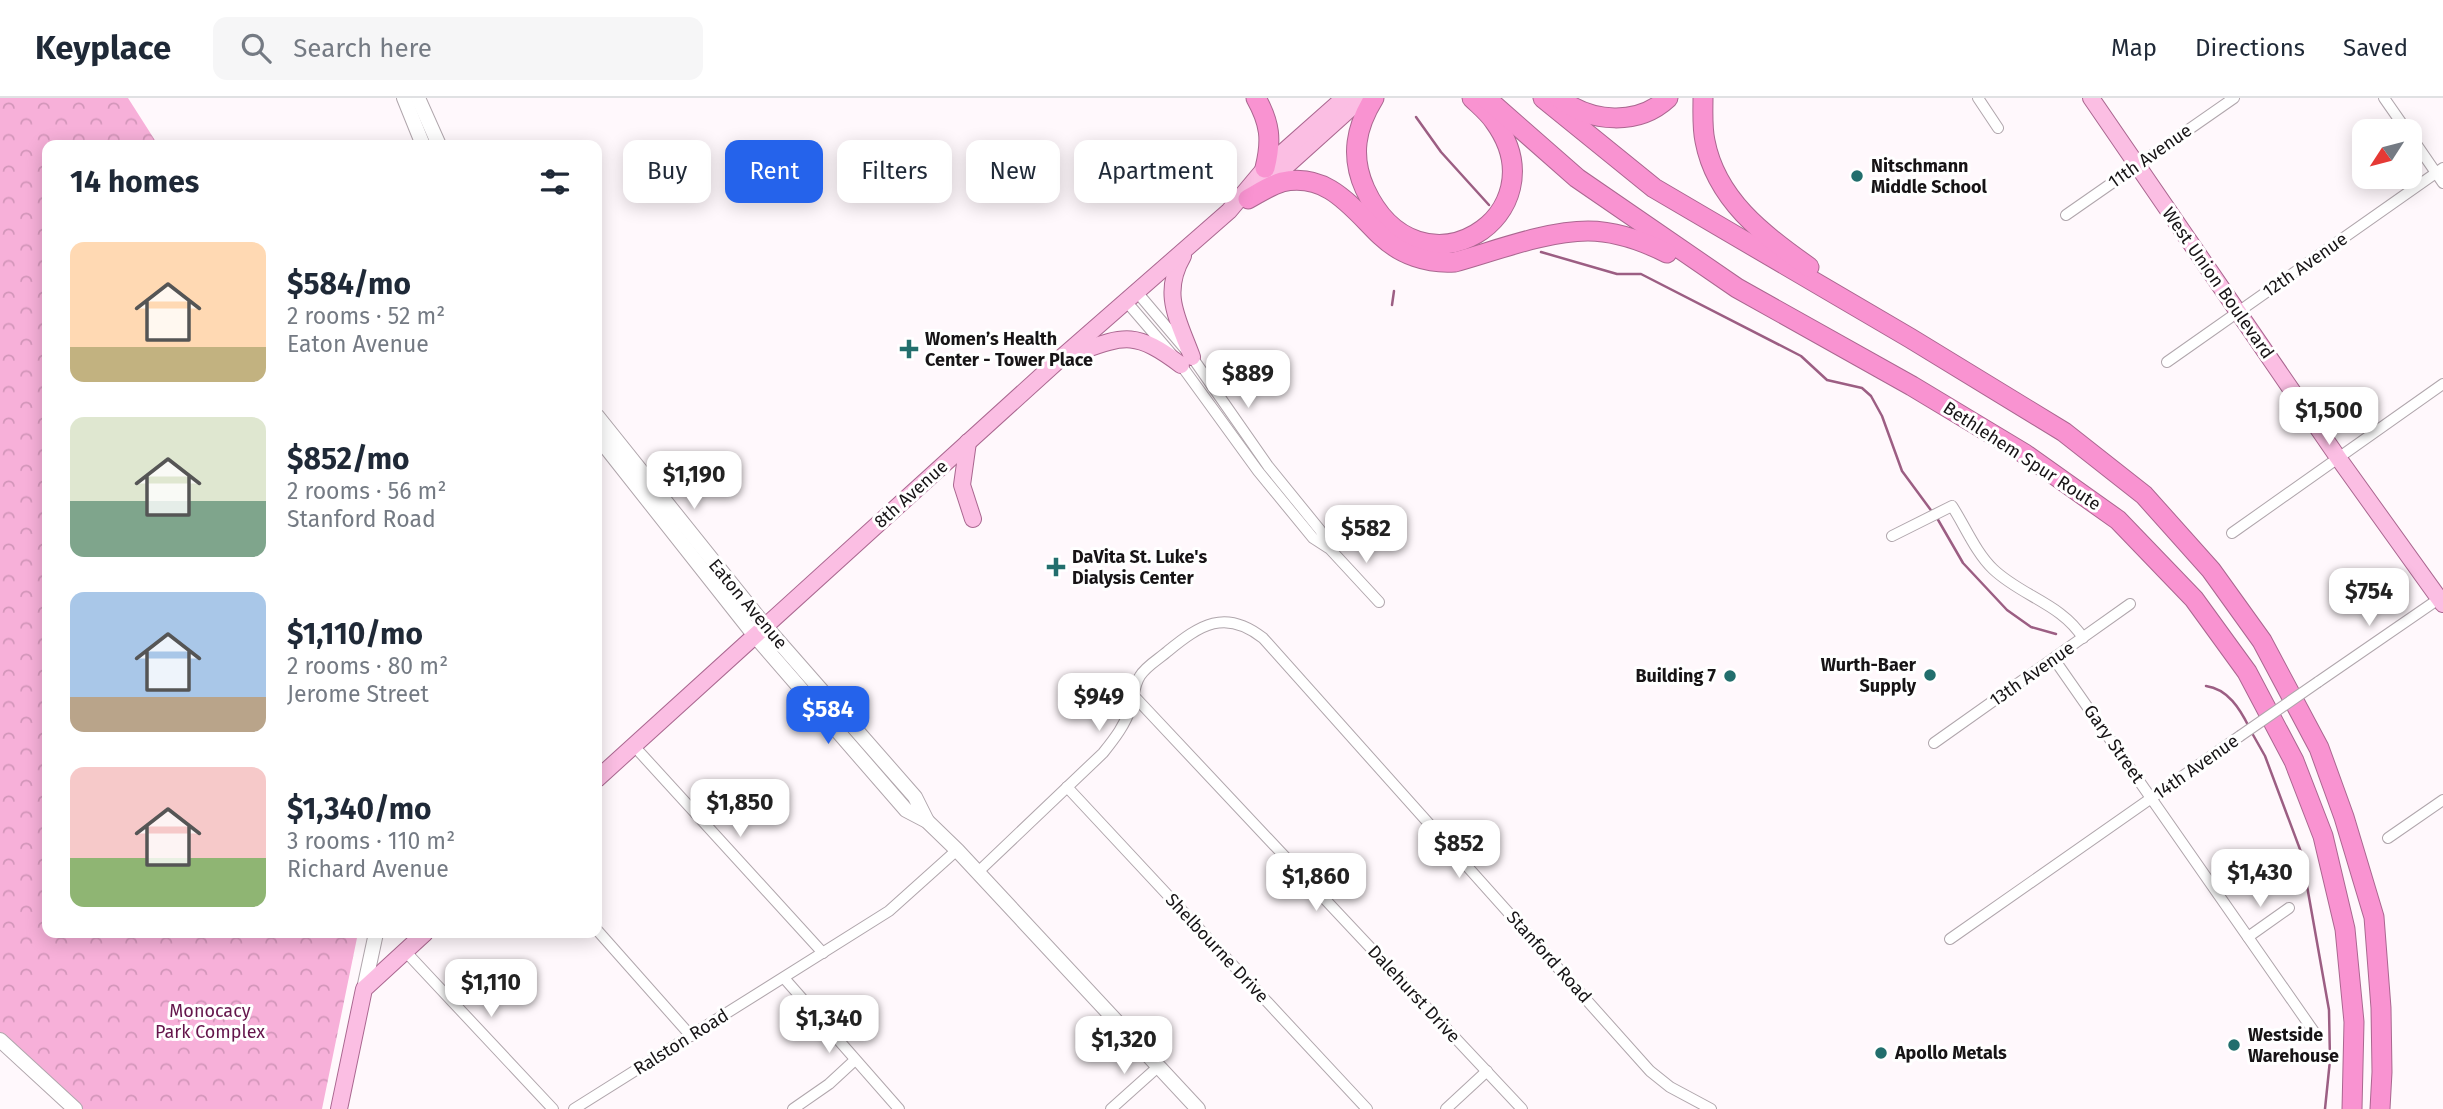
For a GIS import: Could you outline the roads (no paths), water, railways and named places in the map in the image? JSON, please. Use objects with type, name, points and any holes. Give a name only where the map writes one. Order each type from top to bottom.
[{"type":"highway","points":[[1256,98],[1266,117],[1270,133],[1260,185],[1312,181],[1326,187],[1356,209],[1382,237],[1409,255],[1425,261],[1455,262],[1551,236],[1586,231],[1603,232],[1645,242],[1737,288]]},
{"type":"highway","points":[[1374,98],[1364,114],[1357,135],[1357,170],[1365,190],[1385,221],[1394,228],[1429,245],[1441,245],[1461,242],[1486,227],[1503,208],[1510,195],[1512,169],[1507,145],[1493,119],[1472,98]]},
{"type":"highway","name":"Bethlehem Spur Route","points":[[1486,98],[1577,178],[1643,226],[1737,288],[1912,386],[2025,454],[2118,520],[2194,598],[2247,672],[2294,761],[2323,836],[2345,929],[2354,1022],[2352,1109]]},
{"type":"highway","name":"Bethlehem Spur Route","points":[[1543,98],[1654,188],[2064,432],[2144,495],[2211,570],[2262,641],[2319,748],[2344,817],[2374,917],[2381,1008],[2380,1109]]},
{"type":"highway","points":[[1559,98],[1592,115],[1615,118],[1649,112],[1668,98]]},
{"type":"highway","points":[[1703,98],[1703,131],[1708,154],[1720,183],[1735,204],[1774,242],[1910,338]]},
{"type":"main road","name":"8th Avenue","points":[[1260,185],[1344,98]]},
{"type":"main road","name":"8th Avenue","points":[[602,775],[1131,295],[1362,98]]},
{"type":"main road","name":"West Union Boulevard","points":[[2091,98],[2339,459],[2442,600]]},
{"type":"main road","points":[[1186,361],[1171,287],[1173,276],[1187,247]]},
{"type":"main road","points":[[1061,358],[1114,341],[1135,339],[1186,361]]},
{"type":"main road","points":[[968,442],[962,485],[973,519]]},
{"type":"main road","points":[[339,1109],[365,989],[419,938]]},
{"type":"street","points":[[404,98],[421,140]]},
{"type":"street","points":[[418,98],[437,140]]},
{"type":"street","points":[[1978,98],[1998,128]]},
{"type":"street","name":"11th Avenue","points":[[2066,215],[2234,98]]},
{"type":"street","points":[[2384,98],[2398,119]]},
{"type":"street","points":[[2422,150],[2439,170],[2443,183]]},
{"type":"street","name":"12th Avenue","points":[[2167,362],[2439,170]]},
{"type":"street","points":[[1131,295],[1320,530],[1330,549],[1379,602]]},
{"type":"street","points":[[2232,533],[2443,384]]},
{"type":"street","name":"Eaton Avenue","points":[[602,423],[761,631]]},
{"type":"street","name":"Eaton Avenue","points":[[602,442],[761,631],[915,797],[927,821],[978,872],[1198,1109]]},
{"type":"street","points":[[1892,536],[1952,506],[1992,568],[2006,580],[2063,614],[2075,625],[2083,638]]},
{"type":"street","name":"14th Avenue","points":[[1950,939],[2318,682],[2442,600]]},
{"type":"street","name":"13th Avenue","points":[[1934,743],[2130,604]]},
{"type":"street","name":"Stanford Road","points":[[1133,695],[1142,673],[1200,627],[1220,622],[1244,626],[1263,638],[1650,1071],[1670,1087],[1711,1109]]},
{"type":"street","name":"Gary Street","points":[[2054,659],[2317,1036]]},
{"type":"street","points":[[978,872],[1088,769],[1118,735],[1126,720],[1133,695]]},
{"type":"street","name":"Dalehurst Drive","points":[[1133,695],[1522,1109]]},
{"type":"street","points":[[634,746],[823,953]]},
{"type":"street","name":"Shelbourne Drive","points":[[1067,788],[1367,1109]]},
{"type":"street","points":[[2388,838],[2443,800]]},
{"type":"street","name":"Ralston Road","points":[[574,1109],[889,911],[957,850]]},
{"type":"street","points":[[2248,937],[2289,908]]},
{"type":"street","points":[[602,936],[691,1036]]},
{"type":"street","points":[[365,989],[375,938]]},
{"type":"street","points":[[405,951],[553,1109]]},
{"type":"street","points":[[784,978],[899,1109]]},
{"type":"street","points":[[0,1040],[75,1109]]},
{"type":"street","points":[[793,1109],[829,1084],[855,1060]]},
{"type":"street","points":[[1111,1109],[1158,1066]]},
{"type":"street","points":[[1446,1109],[1487,1071]]},
{"type":"waterway","points":[[1416,117],[1441,152],[1489,205]]},
{"type":"waterway","points":[[1541,252],[1617,274],[1641,274],[1801,356],[1827,380],[1862,388],[1871,396],[1882,416],[1902,471],[1933,513]]},
{"type":"waterway","points":[[1392,305],[1394,291]]},
{"type":"waterway","points":[[1937,518],[1963,563],[2007,610],[2031,627],[2056,634]]},
{"type":"waterway","points":[[2206,686],[2227,696],[2249,727]]},
{"type":"waterway","points":[[2252,733],[2265,756],[2301,852],[2329,1010],[2330,1060],[2325,1109]]},
{"type":"place","name":"Nitschmann Middle School","points":[[1857,176]]},
{"type":"place","name":"Women’s Health Center - Tower Place","points":[[909,349]]},
{"type":"place","name":"DaVita St. Luke's Dialysis Center","points":[[1056,567]]},
{"type":"place","name":"Wurth-Baer Supply","points":[[1930,675]]},
{"type":"place","name":"Building 7","points":[[1730,676]]},
{"type":"place","name":"Westside Warehouse","points":[[2234,1045]]},
{"type":"place","name":"Apollo Metals","points":[[1881,1053]]},
{"type":"park label","name":"Monocacy Park Complex","points":[[210,1021]]}]
